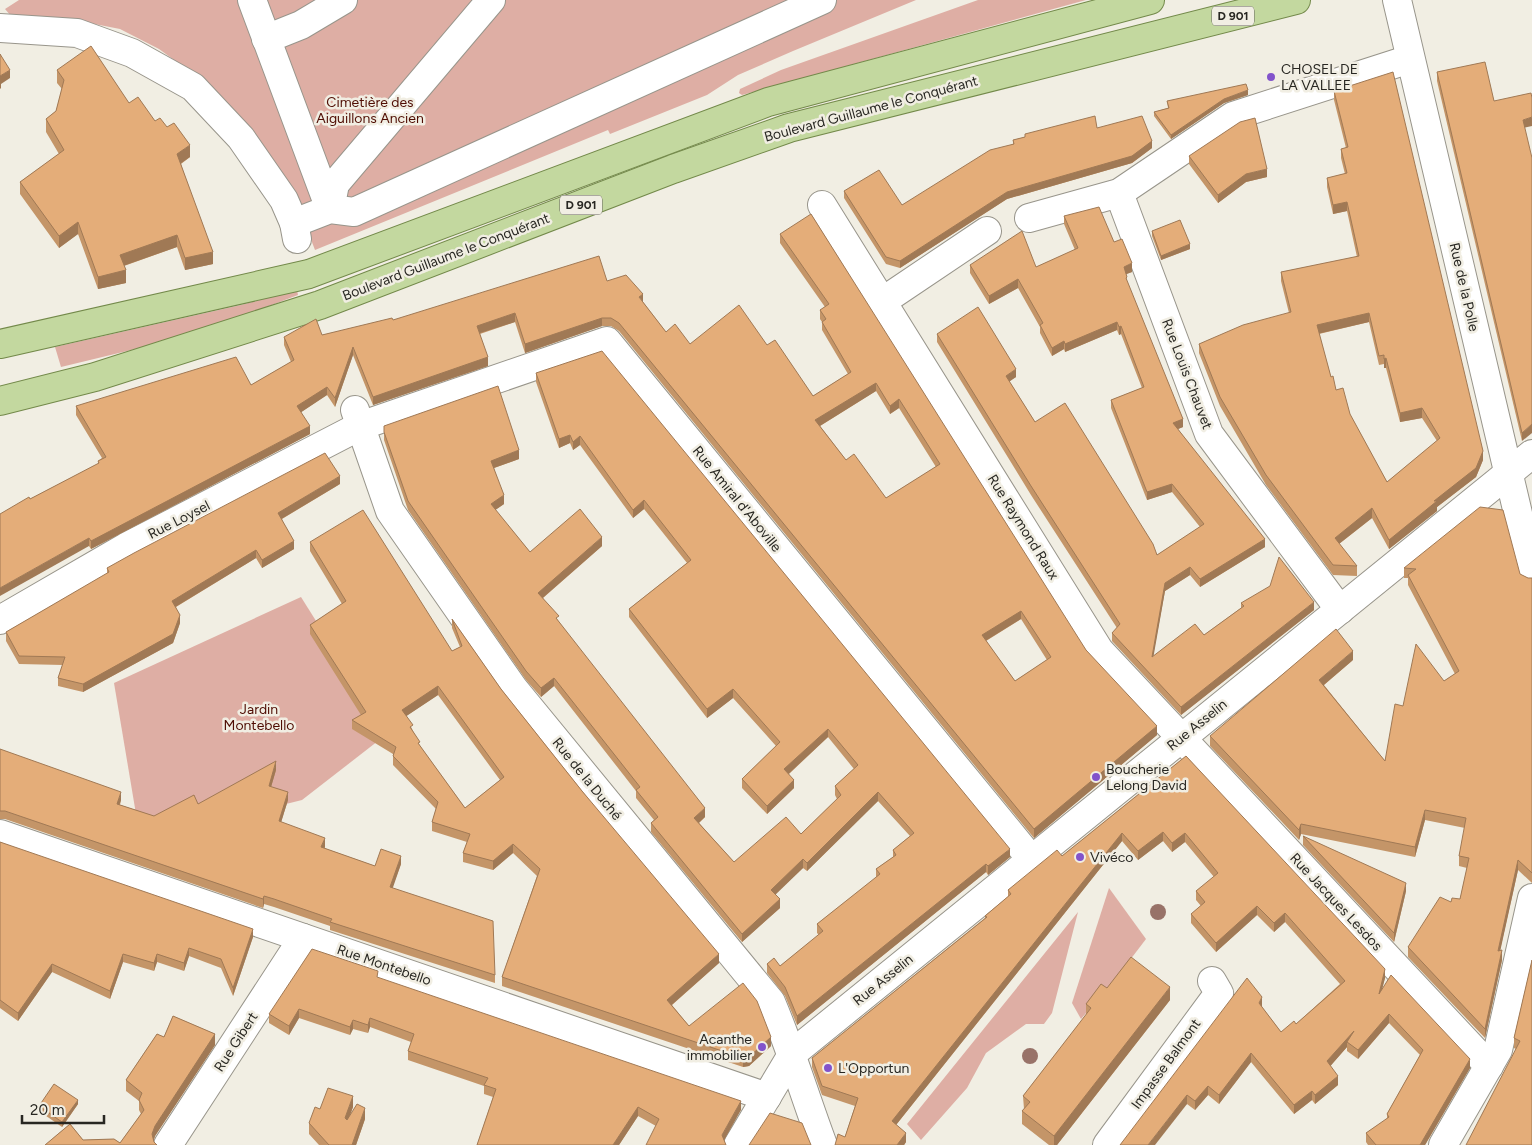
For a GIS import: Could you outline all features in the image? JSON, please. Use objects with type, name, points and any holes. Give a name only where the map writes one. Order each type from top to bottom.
[{"type":"main road","name":"D 901","points":[[0,344],[309,274],[768,102],[1150,0]]},
{"type":"main road","name":"Boulevard Guillaume le Conquérant","points":[[0,401],[95,377],[320,306],[664,173],[789,128],[896,99],[1170,33],[1296,0]]},
{"type":"street","points":[[252,0],[330,210]]},
{"type":"street","points":[[266,39],[301,25],[343,0]]},
{"type":"street","points":[[330,210],[335,184],[491,0]]},
{"type":"street","points":[[0,28],[77,34],[132,53],[193,87],[241,138],[284,200],[296,231],[330,210],[354,212],[822,0]]},
{"type":"street","name":"Rue de la Polle","points":[[1397,0],[1532,573]]},
{"type":"street","points":[[1029,218],[1120,193],[1233,116],[1410,59]]},
{"type":"street","name":"Rue Louis Chauvet","points":[[1120,193],[1209,434],[1340,610]]},
{"type":"street","name":"Rue Raymond Raux","points":[[822,205],[883,300],[1099,650],[1183,737]]},
{"type":"street","points":[[883,300],[986,232]]},
{"type":"street","name":"Rue Amiral d'Aboville","points":[[358,418],[607,341],[1032,860]]},
{"type":"street","name":"Rue Loysel","points":[[0,620],[126,547],[358,418]]},
{"type":"street","name":"Rue de la Duché","points":[[358,418],[390,511],[514,689],[772,1002],[793,1053],[801,1085],[823,1145]]},
{"type":"street","name":"Rue Asselin","points":[[793,1053],[1532,454]]},
{"type":"street","name":"Rue Jacques Lesdos","points":[[1183,737],[1489,1066]]},
{"type":"street","name":"Rue Montebello","points":[[0,834],[767,1097]]},
{"type":"street","points":[[1443,1145],[1498,1050],[1531,906]]},
{"type":"street","name":"Rue Gibert","points":[[168,1145],[303,938]]},
{"type":"street","name":"Impasse Balmont","points":[[1106,1145],[1219,992],[1212,982]]},
{"type":"street","points":[[738,1145],[793,1053]]},
{"type":"green space","name":"Cimetière des Aiguillons Ancien","points":[[19,0],[916,0],[738,75],[707,95],[610,134],[608,130],[315,250],[297,203],[203,81],[159,49],[120,29],[64,18],[11,16],[5,9]]},
{"type":"green space","points":[[978,0],[1086,0],[742,95],[739,93],[740,89],[781,70]]},
{"type":"green space","points":[[297,290],[298,295],[227,322],[156,344],[61,367],[55,347],[241,305]]},
{"type":"green space","name":"Jardin Montebello","points":[[301,597],[387,734],[302,800],[171,833],[137,820],[114,683]]},
{"type":"green space","points":[[1109,888],[1146,939],[1081,1019],[1072,1003]]},
{"type":"green space","points":[[1078,912],[1052,1013],[1044,1024],[1026,1024],[986,1053],[967,1088],[921,1140],[907,1124]]},
{"type":"building","points":[[91,46],[129,103],[138,97],[155,121],[160,118],[167,127],[174,123],[190,145],[177,154],[213,252],[185,258],[177,235],[120,255],[126,270],[98,277],[78,222],[59,236],[20,182],[64,150],[46,119],[56,111],[64,80],[57,70]]},
{"type":"building","points":[[0,54],[10,70],[0,76]]},
{"type":"building","points":[[1485,62],[1494,101],[1531,93],[1532,98],[1532,117],[1523,120],[1532,158],[1532,424],[1522,433],[1437,72]]},
{"type":"building","points":[[1393,72],[1483,451],[1476,468],[1389,540],[1372,508],[1335,538],[1357,566],[1333,565],[1266,475],[1220,397],[1199,344],[1243,325],[1291,312],[1281,272],[1359,256],[1347,202],[1333,205],[1327,178],[1347,173],[1341,149],[1348,147],[1334,91]],"holes":[[[1369,313],[1379,356],[1384,355],[1384,359],[1386,358],[1400,413],[1422,408],[1440,438],[1387,482],[1350,414],[1343,388],[1336,390],[1317,325]]]},
{"type":"building","points":[[1246,84],[1248,90],[1224,99],[1171,135],[1154,112],[1169,108],[1167,101]]},
{"type":"building","points":[[1095,116],[1097,128],[1142,116],[1152,141],[1132,156],[1007,192],[900,261],[886,257],[844,191],[879,170],[902,205],[990,150],[1014,144],[1013,140],[1025,137],[1025,134]]},
{"type":"building","points":[[1255,118],[1267,169],[1246,174],[1218,195],[1189,156],[1240,122]]},
{"type":"building","points":[[1099,207],[1114,242],[1122,239],[1132,263],[1124,267],[1126,278],[1183,419],[1173,423],[1265,539],[1200,579],[1190,567],[1165,583],[1152,657],[1195,624],[1204,635],[1244,606],[1241,603],[1270,586],[1279,557],[1314,602],[1181,707],[1112,633],[1120,624],[1031,486],[937,334],[978,307],[1016,369],[1006,376],[1035,422],[1065,403],[1153,544],[1157,555],[1204,524],[1172,484],[1147,492],[1111,400],[1144,387],[1121,326],[1119,327],[1117,322],[1065,344],[1064,341],[1052,348],[1040,325],[1043,323],[1018,279],[989,296],[970,265],[1022,231],[1036,267],[1078,248],[1064,216]]},
{"type":"building","points":[[811,214],[1086,650],[1157,726],[1034,829],[619,323],[611,318],[602,318],[525,344],[515,313],[477,326],[488,357],[373,397],[353,347],[335,398],[327,387],[297,406],[310,426],[91,541],[89,538],[0,588],[0,514],[29,497],[30,499],[99,463],[98,461],[106,457],[76,406],[236,357],[251,385],[294,360],[284,337],[316,319],[322,335],[392,318],[393,320],[599,256],[607,281],[626,275],[643,294],[639,297],[666,332],[675,324],[690,344],[739,305],[767,345],[775,340],[813,396],[851,372],[822,322],[826,319],[820,310],[829,304],[780,234]],"holes":[[[876,383],[890,406],[899,399],[940,464],[886,498],[854,454],[846,460],[815,420]],[[1021,611],[1051,657],[1015,681],[982,635]]]},
{"type":"building","points":[[1180,220],[1190,244],[1161,256],[1152,231]]},
{"type":"building","points":[[602,351],[1010,849],[988,866],[986,864],[797,1016],[785,987],[767,964],[774,958],[780,966],[823,931],[817,924],[880,874],[876,869],[896,855],[893,850],[914,833],[878,792],[807,863],[803,859],[771,890],[780,899],[742,934],[651,823],[658,817],[636,790],[640,787],[554,678],[541,688],[526,671],[408,501],[384,432],[384,426],[498,386],[519,450],[491,461],[504,495],[491,504],[530,552],[580,509],[602,537],[538,593],[559,616],[556,618],[705,808],[694,818],[734,862],[786,817],[801,834],[841,795],[835,786],[858,765],[828,729],[784,769],[794,780],[767,806],[742,779],[780,742],[733,689],[707,709],[629,609],[691,560],[644,500],[633,510],[580,436],[573,442],[570,435],[559,439],[536,373]]},
{"type":"building","points":[[325,453],[340,476],[278,513],[294,541],[262,560],[256,550],[172,601],[180,615],[173,634],[83,684],[58,678],[65,657],[19,656],[6,632],[109,572],[107,568]]},
{"type":"building","points":[[1480,507],[1503,510],[1520,574],[1532,578],[1532,873],[1518,860],[1498,951],[1502,950],[1485,1029],[1408,947],[1440,897],[1451,902],[1452,898],[1460,899],[1469,858],[1459,856],[1466,818],[1425,810],[1415,847],[1301,824],[1299,830],[1210,736],[1336,629],[1353,651],[1319,680],[1385,761],[1395,704],[1403,706],[1416,644],[1444,681],[1459,671],[1408,575],[1416,569],[1404,568]]},
{"type":"building","points":[[363,510],[452,651],[462,646],[452,619],[501,689],[582,791],[719,954],[667,1000],[689,1026],[743,983],[757,1001],[771,1037],[749,1057],[743,1058],[502,977],[540,869],[513,844],[493,861],[463,853],[470,834],[432,822],[438,802],[393,756],[396,747],[352,720],[366,712],[310,625],[346,601],[310,542]],"holes":[[[438,686],[504,777],[465,808],[418,743],[420,742],[410,727],[413,725],[402,710]]]},
{"type":"building","points":[[0,749],[121,792],[117,804],[154,816],[194,795],[198,804],[276,761],[269,786],[288,792],[279,821],[325,838],[321,847],[375,866],[381,849],[401,856],[390,887],[493,921],[495,975],[330,922],[332,919],[274,899],[264,896],[263,899],[5,811],[0,811]]},
{"type":"building","points":[[1186,756],[1385,969],[1379,994],[1391,975],[1470,1059],[1420,1145],[1376,1145],[1366,1133],[1389,1117],[1387,1114],[1423,1050],[1389,1014],[1358,1050],[1347,1042],[1354,1031],[1327,1061],[1338,1076],[1315,1095],[1312,1091],[1294,1105],[1251,1053],[1219,1095],[1208,1086],[1195,1101],[1187,1095],[1148,1145],[1120,1145],[1247,978],[1262,997],[1259,1003],[1281,1032],[1294,1021],[1296,1024],[1345,981],[1285,913],[1274,923],[1257,906],[1216,943],[1191,914],[1205,902],[1196,891],[1218,873],[1185,833],[1172,843],[1163,832],[1138,851],[1122,833],[892,1121],[906,1133],[897,1145],[835,1145],[838,1134],[845,1137],[858,1098],[822,1086],[812,1058],[987,917],[985,916],[1011,894],[1008,890],[1057,850],[1062,856]]},
{"type":"building","points":[[1303,836],[1406,883],[1394,933]]},
{"type":"building","points":[[0,842],[253,929],[233,988],[221,959],[189,948],[184,963],[157,954],[154,963],[123,954],[110,991],[52,964],[18,1013],[0,1000]]},
{"type":"building","points":[[312,949],[378,971],[377,977],[741,1101],[722,1135],[726,1145],[646,1145],[659,1119],[638,1107],[613,1145],[477,1145],[496,1089],[484,1085],[488,1078],[408,1051],[414,1034],[370,1018],[368,1025],[353,1020],[350,1027],[299,1009],[289,1026],[269,1014]]},
{"type":"building","points":[[1131,957],[1170,987],[1054,1136],[1022,1111],[1030,1102],[1023,1096],[1091,1008],[1086,1004],[1101,984],[1107,988]]},
{"type":"building","points":[[1532,960],[1532,1145],[1466,1145],[1520,1041],[1514,1038]]},
{"type":"building","points":[[173,1016],[215,1034],[155,1126],[152,1134],[157,1145],[45,1145],[70,1124],[83,1140],[114,1139],[120,1143],[144,1110],[139,1100],[142,1093],[126,1080],[157,1034],[164,1037]]},
{"type":"building","points":[[54,1084],[78,1100],[62,1122],[39,1106]]},
{"type":"building","points":[[328,1088],[353,1096],[345,1118],[347,1120],[357,1104],[365,1108],[352,1145],[329,1145],[309,1123],[315,1107],[320,1109]]},
{"type":"building","points":[[770,1113],[802,1123],[811,1145],[749,1145]]},
{"type":"place","name":"CHOSEL DE LA VALLEE","points":[[1271,77]]},
{"type":"place","name":"Boucherie Lelong David","points":[[1096,777]]},
{"type":"place","name":"Vivéco","points":[[1080,857]]},
{"type":"place","name":"Acanthe immobilier","points":[[762,1047]]},
{"type":"place","name":"L'Opportun","points":[[828,1068]]}]
